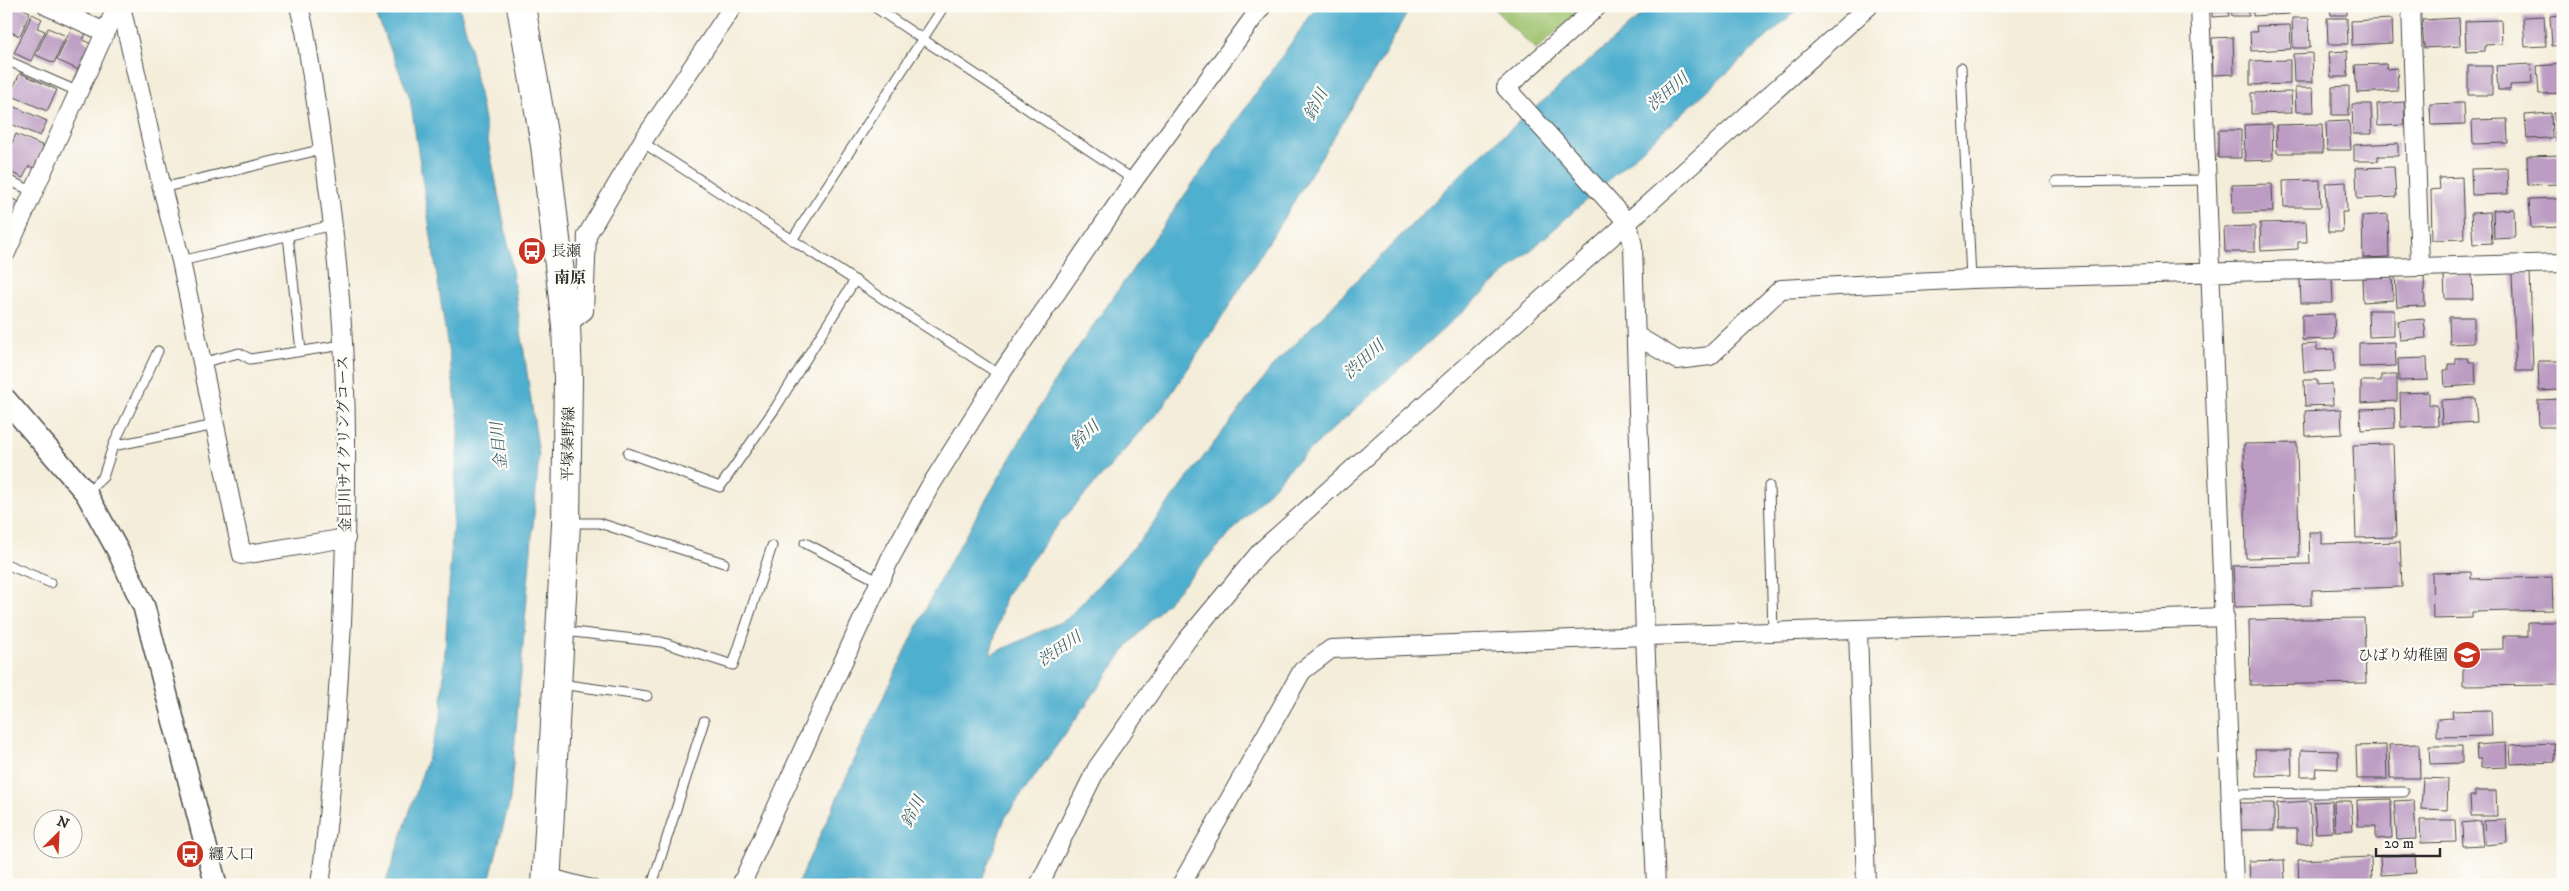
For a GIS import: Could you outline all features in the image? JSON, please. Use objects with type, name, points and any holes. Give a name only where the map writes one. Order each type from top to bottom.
[{"type":"main road","name":"平塚秦野線","points":[[521,6],[545,145],[566,325],[569,437],[566,524],[546,878]]},
{"type":"street","points":[[47,6],[105,32]]},
{"type":"street","points":[[6,253],[117,6]]},
{"type":"street","points":[[121,6],[162,188],[181,261],[242,555],[346,538]]},
{"type":"street","name":"金目川サイクリングコース","points":[[299,6],[305,31],[323,149],[343,345],[346,538],[337,726],[320,885]]},
{"type":"street","points":[[566,325],[584,311],[587,235],[642,142],[733,6]]},
{"type":"street","points":[[741,885],[880,582],[929,488],[1000,376],[1134,180],[1262,6]]},
{"type":"street","points":[[1598,6],[1506,88],[1628,223],[1633,246],[1645,636],[1656,885]]},
{"type":"street","points":[[1038,885],[1098,768],[1186,640],[1261,551],[1869,6]]},
{"type":"street","points":[[2200,6],[2212,274],[2234,885]]},
{"type":"street","points":[[2411,6],[2420,267]]},
{"type":"street","points":[[1637,336],[1677,360],[1710,356],[1781,289],[1971,279],[2212,274],[2563,263]]},
{"type":"street","points":[[6,400],[86,493],[118,552],[144,607],[216,885]]},
{"type":"street","points":[[1181,885],[1302,670],[1331,650],[1645,636],[2225,618]]},
{"type":"street","points":[[1858,629],[1866,885]]},
{"type":"lane","points":[[872,6],[1134,180]]},
{"type":"lane","points":[[792,240],[944,6]]},
{"type":"lane","points":[[6,60],[79,92]]},
{"type":"lane","points":[[1961,68],[1971,279]]},
{"type":"lane","points":[[642,142],[1000,376]]},
{"type":"lane","points":[[162,188],[323,149]]},
{"type":"lane","points":[[6,179],[34,192]]},
{"type":"lane","points":[[2056,182],[2208,180]]},
{"type":"lane","points":[[181,261],[332,225]]},
{"type":"lane","points":[[288,236],[301,351]]},
{"type":"lane","points":[[628,453],[720,487],[776,407],[855,280]]},
{"type":"lane","points":[[201,363],[239,353],[250,359],[343,345]]},
{"type":"lane","points":[[86,493],[103,477],[114,446],[158,351]]},
{"type":"lane","points":[[114,446],[215,425]]},
{"type":"lane","points":[[1769,486],[1773,632]]},
{"type":"lane","points":[[566,524],[599,522],[724,563]]},
{"type":"lane","points":[[806,543],[880,582]]},
{"type":"lane","points":[[561,631],[661,642],[733,665],[772,546]]},
{"type":"lane","points":[[6,564],[51,583]]},
{"type":"lane","points":[[558,683],[647,696]]},
{"type":"lane","points":[[652,885],[704,721]]},
{"type":"lane","points":[[2231,794],[2404,792]]},
{"type":"lane","points":[[546,878],[594,885]]},
{"type":"green space","points":[[1498,6],[1585,6],[1536,50],[1495,10]]},
{"type":"water","name":"金目川","points":[[373,6],[459,6],[468,37],[509,249],[539,455],[510,800],[488,885],[385,885],[441,718],[459,421],[410,98]]},
{"type":"water","points":[[1317,6],[1411,6],[1380,62],[1221,319],[1161,409],[1052,532],[1005,597],[990,655],[1067,619],[1141,539],[1272,367],[1474,161],[1652,6],[1801,6],[1292,466],[1130,643],[1005,818],[980,885],[797,885],[889,685],[943,574],[1056,379]]},
{"type":"building","points":[[6,6],[17,6],[30,12],[20,36],[6,30]]},
{"type":"building","points":[[2212,6],[2228,6],[2229,16],[2212,17]]},
{"type":"building","points":[[2231,6],[2248,6],[2249,16],[2232,16]]},
{"type":"building","points":[[2253,6],[2270,6],[2270,15],[2253,16]]},
{"type":"building","points":[[2272,6],[2289,6],[2289,14],[2272,15]]},
{"type":"building","points":[[2330,6],[2347,6],[2347,15],[2331,15]]},
{"type":"building","points":[[32,14],[42,19],[37,28],[45,31],[31,61],[14,53]]},
{"type":"building","points":[[2563,15],[2563,45],[2552,46],[2550,16]]},
{"type":"building","points":[[2544,16],[2546,46],[2525,47],[2523,17]]},
{"type":"building","points":[[2292,18],[2309,18],[2310,48],[2293,48]]},
{"type":"building","points":[[2327,18],[2347,18],[2348,44],[2328,44]]},
{"type":"building","points":[[2459,18],[2460,46],[2424,48],[2422,20]]},
{"type":"building","points":[[2392,19],[2393,43],[2352,45],[2351,21]]},
{"type":"building","points":[[2501,20],[2502,44],[2485,45],[2485,51],[2466,52],[2465,21]]},
{"type":"building","points":[[2290,25],[2291,49],[2251,51],[2250,32],[2257,32],[2256,26]]},
{"type":"building","points":[[72,27],[86,33],[83,40],[93,45],[81,71],[57,60]]},
{"type":"building","points":[[48,28],[66,36],[54,63],[36,55]]},
{"type":"building","points":[[2233,37],[2234,74],[2213,75],[2212,38]]},
{"type":"building","points":[[2347,51],[2348,77],[2331,77],[2329,52]]},
{"type":"building","points":[[2312,53],[2313,82],[2294,82],[2293,54]]},
{"type":"building","points":[[2290,60],[2290,84],[2250,85],[2250,61]]},
{"type":"building","points":[[2386,64],[2387,69],[2397,68],[2398,91],[2357,93],[2355,65]]},
{"type":"building","points":[[2531,64],[2532,84],[2510,85],[2510,90],[2498,90],[2496,66]]},
{"type":"building","points":[[2563,64],[2563,93],[2539,94],[2537,66]]},
{"type":"building","points":[[2468,66],[2492,66],[2492,95],[2468,95]]},
{"type":"building","points":[[20,73],[57,90],[47,111],[10,95]]},
{"type":"building","points":[[2349,86],[2349,115],[2332,115],[2332,87]]},
{"type":"building","points":[[2295,88],[2313,88],[2314,112],[2296,112]]},
{"type":"building","points":[[2291,92],[2292,113],[2251,114],[2251,93]]},
{"type":"building","points":[[2404,102],[2405,125],[2378,126],[2377,104]]},
{"type":"building","points":[[6,103],[47,121],[40,136],[6,122]]},
{"type":"building","points":[[2464,103],[2465,124],[2431,125],[2430,104]]},
{"type":"building","points":[[2352,104],[2371,104],[2372,134],[2353,134]]},
{"type":"building","points":[[2551,113],[2552,138],[2527,139],[2525,115]]},
{"type":"building","points":[[2554,113],[2563,113],[2563,138],[2555,138]]},
{"type":"building","points":[[2507,119],[2508,143],[2473,144],[2472,120]]},
{"type":"building","points":[[2349,121],[2351,150],[2327,150],[2326,122]]},
{"type":"building","points":[[2272,124],[2273,160],[2245,161],[2244,125]]},
{"type":"building","points":[[2322,124],[2323,153],[2277,153],[2276,125]]},
{"type":"building","points":[[2218,130],[2241,130],[2241,158],[2218,158]]},
{"type":"building","points":[[16,134],[46,147],[36,169],[29,166],[23,178],[6,170],[6,156]]},
{"type":"building","points":[[2398,143],[2398,156],[2378,156],[2378,161],[2354,161],[2354,145]]},
{"type":"building","points":[[2563,155],[2563,184],[2528,185],[2527,156]]},
{"type":"building","points":[[2394,167],[2396,197],[2357,199],[2356,168]]},
{"type":"building","points":[[2507,168],[2508,194],[2472,195],[2471,169]]},
{"type":"building","points":[[2462,177],[2464,239],[2432,240],[2431,190],[2440,189],[2439,178]]},
{"type":"building","points":[[2320,180],[2321,207],[2284,207],[2283,181]]},
{"type":"building","points":[[2346,182],[2347,212],[2342,212],[2343,232],[2328,232],[2326,183]]},
{"type":"building","points":[[2272,184],[2273,212],[2233,213],[2232,185]]},
{"type":"building","points":[[6,196],[22,203],[13,225],[6,222]]},
{"type":"building","points":[[2563,198],[2563,227],[2531,228],[2529,199]]},
{"type":"building","points":[[2514,209],[2515,238],[2494,239],[2493,210]]},
{"type":"building","points":[[2490,212],[2492,243],[2473,244],[2471,213]]},
{"type":"building","points":[[2388,214],[2389,257],[2363,258],[2362,216]]},
{"type":"building","points":[[2306,222],[2307,242],[2298,242],[2298,249],[2261,251],[2260,223]]},
{"type":"building","points":[[2255,226],[2255,252],[2225,252],[2224,227]]},
{"type":"building","points":[[2530,272],[2533,371],[2516,371],[2512,273]]},
{"type":"building","points":[[2472,274],[2473,299],[2445,299],[2444,275]]},
{"type":"building","points":[[2424,275],[2425,306],[2397,307],[2395,276]]},
{"type":"building","points":[[2392,277],[2393,300],[2363,302],[2362,278]]},
{"type":"building","points":[[2332,278],[2333,303],[2301,303],[2300,279]]},
{"type":"building","points":[[2368,310],[2394,310],[2394,336],[2369,337]]},
{"type":"building","points":[[2334,314],[2335,339],[2302,340],[2302,315]]},
{"type":"building","points":[[2449,317],[2474,317],[2474,343],[2450,344]]},
{"type":"building","points":[[2424,319],[2426,338],[2400,340],[2398,321]]},
{"type":"building","points":[[2395,342],[2396,366],[2359,367],[2359,343]]},
{"type":"building","points":[[2317,344],[2317,350],[2334,349],[2335,371],[2304,372],[2302,345]]},
{"type":"building","points":[[2427,358],[2428,380],[2399,381],[2398,359]]},
{"type":"building","points":[[2455,358],[2468,358],[2469,362],[2475,362],[2476,385],[2445,387],[2444,370],[2448,370],[2448,364],[2456,364]]},
{"type":"building","points":[[2538,361],[2563,361],[2563,390],[2539,391]]},
{"type":"building","points":[[2381,375],[2397,375],[2397,401],[2361,403],[2361,381],[2381,381]]},
{"type":"building","points":[[2304,380],[2317,380],[2317,385],[2332,384],[2333,405],[2305,406]]},
{"type":"building","points":[[2429,392],[2429,405],[2437,405],[2438,426],[2401,427],[2400,393]]},
{"type":"building","points":[[2475,398],[2477,422],[2442,424],[2441,400]]},
{"type":"building","points":[[2563,399],[2563,427],[2539,427],[2538,400]]},
{"type":"building","points":[[2394,408],[2395,428],[2361,430],[2360,409]]},
{"type":"building","points":[[2341,409],[2342,434],[2306,436],[2305,411]]},
{"type":"building","points":[[2297,443],[2299,557],[2246,558],[2244,444]]},
{"type":"building","points":[[2393,444],[2396,537],[2356,538],[2353,445]]},
{"type":"building","points":[[2309,532],[2322,532],[2322,544],[2400,542],[2402,587],[2312,590],[2312,605],[2235,607],[2233,566],[2310,564]]},
{"type":"building","points":[[2471,572],[2471,579],[2552,577],[2553,610],[2472,612],[2472,618],[2433,619],[2432,573]]},
{"type":"building","points":[[2364,618],[2366,683],[2250,685],[2249,620]]},
{"type":"building","points":[[2528,622],[2563,622],[2563,685],[2463,686],[2463,650],[2503,649],[2503,636],[2528,636]]},
{"type":"building","points":[[2491,710],[2492,736],[2437,737],[2437,719],[2453,718],[2452,711]]},
{"type":"building","points":[[2506,743],[2507,767],[2481,768],[2481,759],[2477,759],[2476,745]]},
{"type":"building","points":[[2554,743],[2555,762],[2511,764],[2510,745]]},
{"type":"building","points":[[2419,744],[2420,778],[2390,778],[2389,745]]},
{"type":"building","points":[[2386,745],[2387,779],[2357,779],[2356,746]]},
{"type":"building","points":[[2429,746],[2462,746],[2462,763],[2430,764]]},
{"type":"building","points":[[2255,750],[2291,750],[2292,775],[2256,776]]},
{"type":"building","points":[[2301,750],[2338,751],[2338,769],[2316,768],[2315,777],[2301,777]]},
{"type":"building","points":[[2423,778],[2448,779],[2447,810],[2421,809]]},
{"type":"building","points":[[2475,791],[2496,791],[2497,816],[2471,816],[2470,796],[2475,796]]},
{"type":"building","points":[[2391,799],[2392,838],[2376,839],[2376,826],[2358,826],[2357,800]]},
{"type":"building","points":[[2414,800],[2416,839],[2397,840],[2394,801]]},
{"type":"building","points":[[2310,801],[2312,843],[2297,844],[2297,829],[2278,829],[2277,803]]},
{"type":"building","points":[[2332,801],[2333,832],[2316,833],[2314,802]]},
{"type":"building","points":[[2334,801],[2351,801],[2353,830],[2335,831]]},
{"type":"building","points":[[2239,803],[2274,803],[2274,830],[2239,830]]},
{"type":"building","points":[[2420,820],[2455,820],[2456,842],[2421,843]]},
{"type":"building","points":[[2506,820],[2507,843],[2485,845],[2484,821]]},
{"type":"building","points":[[2481,821],[2483,845],[2463,846],[2462,823]]},
{"type":"building","points":[[2415,855],[2416,873],[2381,875],[2380,856]]},
{"type":"building","points":[[2371,857],[2372,885],[2299,885],[2298,860]]},
{"type":"building","points":[[2284,860],[2285,881],[2250,883],[2249,861]]},
{"type":"place","name":"長瀬","points":[[532,251]]},
{"type":"place","name":"ひばり幼稚園","points":[[2467,655]]},
{"type":"place","name":"纒入口","points":[[190,854]]},
{"type":"district","name":"南原","points":[[570,277]]},
{"type":"water label","name":"渋田川","points":[[1667,91]]},
{"type":"water label","name":"鈴川","points":[[1315,104]]},
{"type":"water label","name":"渋田川","points":[[1363,359]]},
{"type":"water label","name":"鈴川","points":[[1084,434]]},
{"type":"water label","name":"渋田川","points":[[1059,648]]},
{"type":"water label","name":"鈴川","points":[[912,811]]}]
